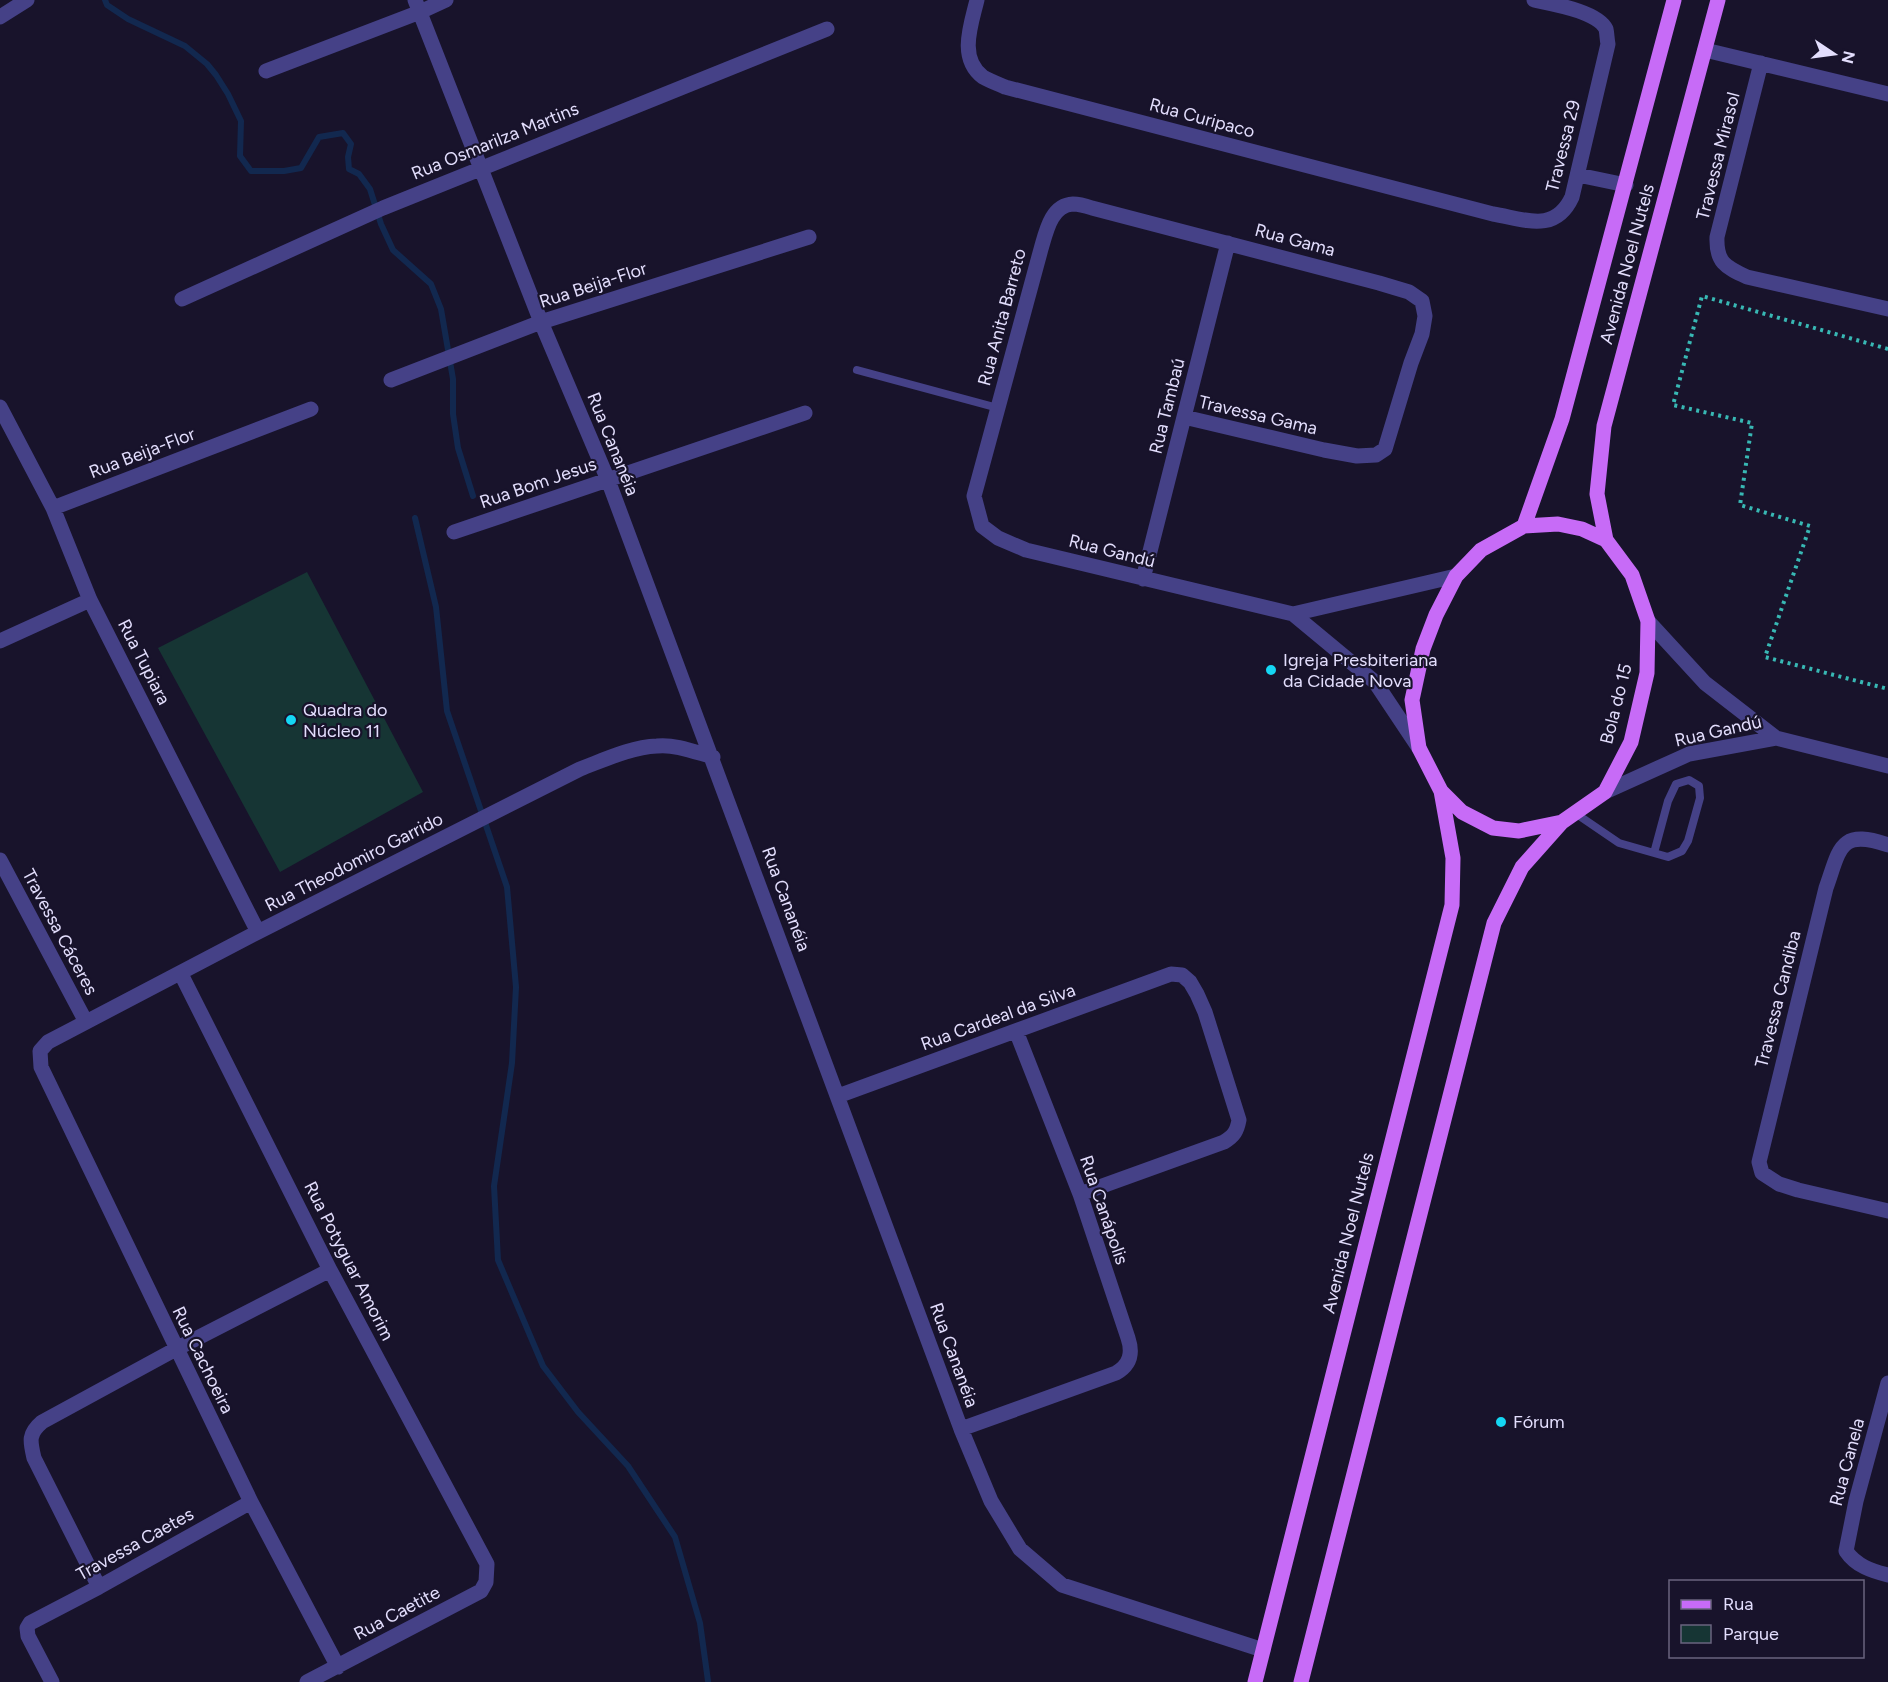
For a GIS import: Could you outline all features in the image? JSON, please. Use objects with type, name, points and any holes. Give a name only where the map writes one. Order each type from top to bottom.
[{"type":"main road","name":"Avenida Noel Nutels","points":[[1524,526],[1562,419],[1674,0]]},
{"type":"main road","name":"Avenida Noel Nutels","points":[[1606,540],[1597,494],[1604,426],[1718,0]]},
{"type":"main road","name":"Bola do 15","points":[[1558,524],[1582,529],[1606,540],[1632,575],[1648,621],[1647,673],[1631,742],[1605,792],[1569,818],[1519,831],[1493,828],[1462,812],[1441,791],[1419,748],[1412,700],[1423,649],[1436,615],[1456,576],[1481,550],[1524,526],[1558,524]]},
{"type":"main road","name":"Avenida Noel Nutels","points":[[1255,1682],[1452,905],[1453,858],[1441,791]]},
{"type":"main road","points":[[1301,1682],[1494,923],[1521,867],[1569,818]]},
{"type":"street","points":[[0,17],[27,0]]},
{"type":"street","points":[[266,71],[418,6],[446,0]]},
{"type":"street","name":"Rua Curipaco","points":[[977,0],[967,40],[970,62],[982,76],[1005,87],[1492,214]]},
{"type":"street","name":"Travessa 29","points":[[1492,214],[1548,221],[1567,207],[1578,175],[1608,44],[1606,30],[1599,21],[1589,15],[1534,0]]},
{"type":"street","name":"Rua Cananéia","points":[[418,6],[541,322],[608,480],[713,757],[961,1429],[991,1502],[1020,1549],[1062,1585],[1263,1650]]},
{"type":"street","name":"Rua Osmarilza Martins","points":[[182,300],[383,208],[827,29]]},
{"type":"street","points":[[1705,50],[1888,94]]},
{"type":"street","name":"Travessa Mirasol","points":[[1761,63],[1718,237],[1717,250],[1720,258],[1729,269],[1747,276],[1888,309]]},
{"type":"street","points":[[1578,175],[1626,185]]},
{"type":"street","name":"Rua Anita Barreto","points":[[981,472],[1049,222],[1058,209],[1072,204],[1092,207]]},
{"type":"street","name":"Rua Gama","points":[[1092,207],[1409,292],[1422,301],[1425,316],[1422,334],[1385,449],[1376,455],[1357,456],[1324,450]]},
{"type":"street","name":"Rua Beija-Flor","points":[[391,380],[541,322],[809,237]]},
{"type":"street","name":"Rua Tambaú","points":[[1143,579],[1228,243]]},
{"type":"street","name":"Rua Tupiara","points":[[0,407],[53,508],[90,600],[258,932]]},
{"type":"street","name":"Rua Beija-Flor","points":[[53,508],[311,408]]},
{"type":"street","name":"Rua Bom Jesus","points":[[454,531],[805,413]]},
{"type":"street","name":"Travessa Gama","points":[[1184,417],[1324,450]]},
{"type":"street","name":"Rua Gandú","points":[[981,472],[974,496],[977,510],[982,526],[998,538],[1026,550],[1293,614],[1456,576]]},
{"type":"street","points":[[0,641],[90,600]]},
{"type":"street","name":"Rua Gandú","points":[[1293,614],[1375,682],[1419,748]]},
{"type":"street","name":"Rua Gandú","points":[[1648,621],[1705,683],[1776,738],[1888,766]]},
{"type":"street","name":"Rua Gandú","points":[[1605,792],[1689,754],[1776,738]]},
{"type":"street","name":"Rua Theodomiro Garrido","points":[[41,1067],[40,1051],[48,1042],[258,932],[580,769],[631,750],[658,745],[713,757]]},
{"type":"street","name":"Travessa Candiba","points":[[1888,845],[1862,838],[1851,840],[1842,845],[1837,855],[1826,888],[1759,1162],[1762,1173],[1779,1184],[1888,1211]]},
{"type":"street","name":"Travessa Cáceres","points":[[0,860],[86,1022]]},
{"type":"street","name":"Rua Potyguar Amorim","points":[[181,974],[330,1270],[488,1564]]},
{"type":"street","name":"Rua Cardeal da Silva","points":[[838,1096],[1172,974],[1182,975],[1190,982],[1205,1012],[1239,1120],[1238,1130],[1224,1142],[1080,1194]]},
{"type":"street","name":"Rua Canápolis","points":[[961,1429],[1124,1368],[1128,1362],[1131,1346],[1080,1194],[1016,1031]]},
{"type":"street","name":"Rua Cachoeira","points":[[41,1067],[251,1502],[338,1667]]},
{"type":"street","points":[[99,1587],[34,1458],[32,1433],[42,1422],[176,1349],[330,1270]]},
{"type":"street","name":"Rua Canela","points":[[1888,1383],[1856,1501],[1846,1551],[1858,1564],[1888,1575]]},
{"type":"street","name":"Travessa Caetes","points":[[52,1682],[28,1636],[27,1628],[30,1623],[251,1502]]},
{"type":"street","name":"Rua Caetite","points":[[307,1682],[481,1591],[486,1582],[488,1564]]},
{"type":"lane","points":[[857,370],[998,408]]},
{"type":"lane","points":[[1569,818],[1619,843],[1654,853],[1668,857],[1682,851],[1688,841],[1700,798],[1699,786],[1689,780],[1676,784],[1668,801],[1654,853]]},
{"type":"path","points":[[1888,349],[1702,296],[1673,405],[1752,423],[1740,505],[1810,526],[1766,657],[1888,689]]},
{"type":"green space","name":"Quadra do Núcleo 11","points":[[307,572],[423,792],[280,872],[158,648]]},
{"type":"waterway","points":[[105,0],[107,5],[128,19],[185,46],[207,64],[228,94],[241,121],[240,156],[251,171],[284,171],[301,168],[319,137],[343,133],[351,144],[348,157],[349,169],[359,174],[370,189],[381,224],[393,250],[431,284],[441,309],[453,379],[453,414],[458,448],[473,496]]},
{"type":"waterway","points":[[415,518],[436,607],[447,711],[507,887],[516,987],[512,1063],[494,1186],[498,1260],[543,1366],[578,1412],[628,1466],[675,1537],[700,1623],[708,1681]]},
{"type":"place","name":"Igreja Presbiteriana da Cidade Nova","points":[[1271,670]]},
{"type":"place","name":"Quadra do Núcleo 11","points":[[291,720]]},
{"type":"place","name":"Fórum","points":[[1501,1422]]}]
